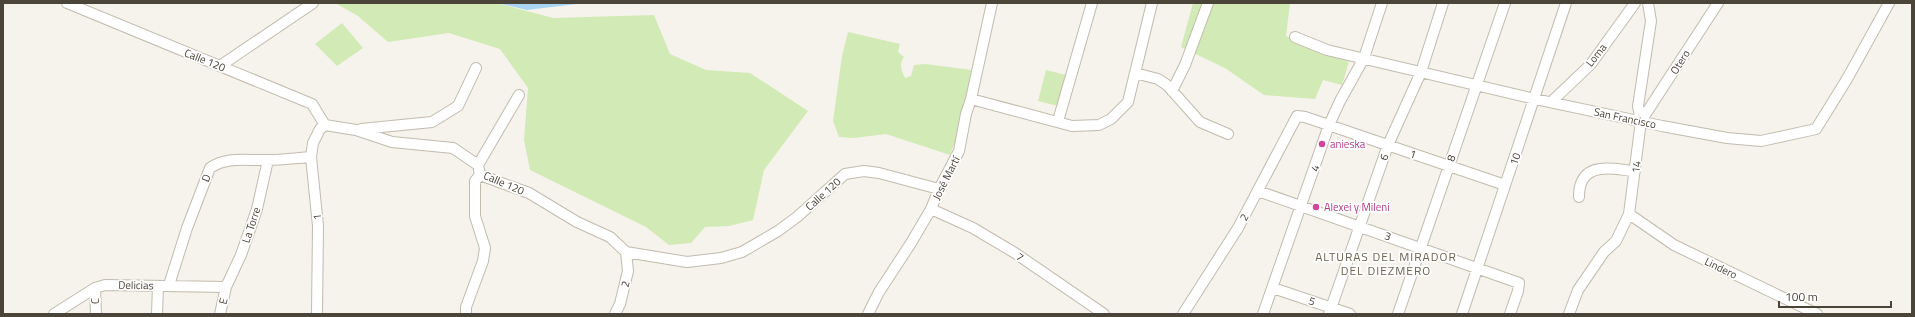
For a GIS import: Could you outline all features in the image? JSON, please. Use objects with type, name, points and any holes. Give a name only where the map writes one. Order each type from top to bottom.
[{"type":"street","name":"Calle 120","points":[[66,3],[312,104],[325,125],[356,130],[392,142],[453,148],[478,164],[480,175],[529,193],[577,222],[610,238],[626,252],[687,262],[722,258],[742,252],[778,231],[797,217],[845,174],[864,171],[879,173],[939,189]]},
{"type":"street","points":[[220,66],[313,3]]},
{"type":"street","name":"José Martí","points":[[868,314],[879,292],[932,208],[939,189],[959,152],[966,114],[972,99],[992,3]]},
{"type":"street","points":[[1058,121],[1092,3]]},
{"type":"street","points":[[972,99],[1072,126],[1099,125],[1111,119],[1128,102],[1152,3]]},
{"type":"street","points":[[1172,91],[1185,65],[1208,3]]},
{"type":"street","name":"4","points":[[1264,314],[1329,125],[1340,101],[1364,58],[1382,3]]},
{"type":"street","name":"6","points":[[1331,311],[1388,145],[1421,72],[1443,3]]},
{"type":"street","name":"8","points":[[1398,314],[1505,3]]},
{"type":"street","name":"10","points":[[1462,314],[1505,185],[1536,99],[1566,3]]},
{"type":"street","name":"Loma","points":[[1551,102],[1591,64],[1635,3]]},
{"type":"street","name":"14","points":[[1569,314],[1578,290],[1604,252],[1616,241],[1629,214],[1641,122],[1638,106],[1651,21],[1648,3]]},
{"type":"street","name":"Otero","points":[[1641,122],[1718,3]]},
{"type":"street","name":"San Francisco","points":[[1295,37],[1327,50],[1477,86],[1641,122],[1720,136],[1761,141],[1816,129],[1889,3]]},
{"type":"street","points":[[356,130],[432,122],[458,106],[476,68]]},
{"type":"street","points":[[1135,72],[1158,79],[1172,91],[1200,122],[1228,134]]},
{"type":"street","points":[[478,164],[519,95]]},
{"type":"street","name":"1","points":[[1297,116],[1305,117],[1505,185]]},
{"type":"street","name":"2","points":[[1183,314],[1238,228],[1297,116]]},
{"type":"street","name":"1","points":[[317,314],[318,226],[311,157],[313,142],[320,129],[325,125]]},
{"type":"street","name":"D","points":[[169,285],[187,228],[210,168],[218,163],[231,160],[268,160],[311,157]]},
{"type":"street","name":"La Torre","points":[[226,287],[257,209],[268,160]]},
{"type":"street","points":[[1579,197],[1581,181],[1588,173],[1595,169],[1635,171]]},
{"type":"street","points":[[466,314],[466,307],[483,261],[485,248],[475,216],[475,181],[480,175]]},
{"type":"street","name":"3","points":[[1258,191],[1478,267],[1518,283],[1518,291],[1510,314]]},
{"type":"street","name":"7","points":[[932,208],[973,228],[1015,253],[1104,314]]},
{"type":"street","name":"Lindero","points":[[1629,214],[1674,245],[1817,314]]},
{"type":"street","name":"2","points":[[615,314],[620,304],[628,271],[626,252]]},
{"type":"street","name":"Delicias","points":[[54,314],[95,288],[105,285],[226,287]]},
{"type":"street","points":[[157,314],[158,286]]},
{"type":"street","name":"E","points":[[220,314],[226,287]]},
{"type":"street","name":"C","points":[[95,288],[96,314]]},
{"type":"street","name":"5","points":[[1274,288],[1331,311],[1350,314]]},
{"type":"green space","points":[[335,3],[497,3],[553,18],[654,15],[670,54],[706,70],[750,73],[808,111],[764,170],[753,220],[729,226],[705,227],[691,243],[669,245],[646,227],[530,170],[524,140],[528,88],[500,49],[449,33],[388,42],[358,16]]},
{"type":"green space","points":[[1193,3],[1290,3],[1286,36],[1349,62],[1342,85],[1323,80],[1315,99],[1264,95],[1225,68],[1181,47]]},
{"type":"green space","points":[[342,23],[363,48],[337,66],[315,44]]},
{"type":"green space","points":[[848,32],[900,44],[898,52],[904,57],[901,62],[901,67],[905,78],[911,76],[914,65],[925,64],[972,70],[966,114],[950,155],[886,134],[854,138],[839,137],[833,121],[842,56]]},
{"type":"green space","points":[[1046,70],[1066,75],[1058,106],[1038,101]]},
{"type":"water","points":[[497,3],[585,3],[527,10]]},
{"type":"place","name":"anieska","points":[[1322,144]]},
{"type":"place","name":"Alexei y Mileni","points":[[1316,207]]},
{"type":"district","name":"ALTURAS DEL MIRADOR DEL DIEZMERO","points":[[1386,264]]}]
